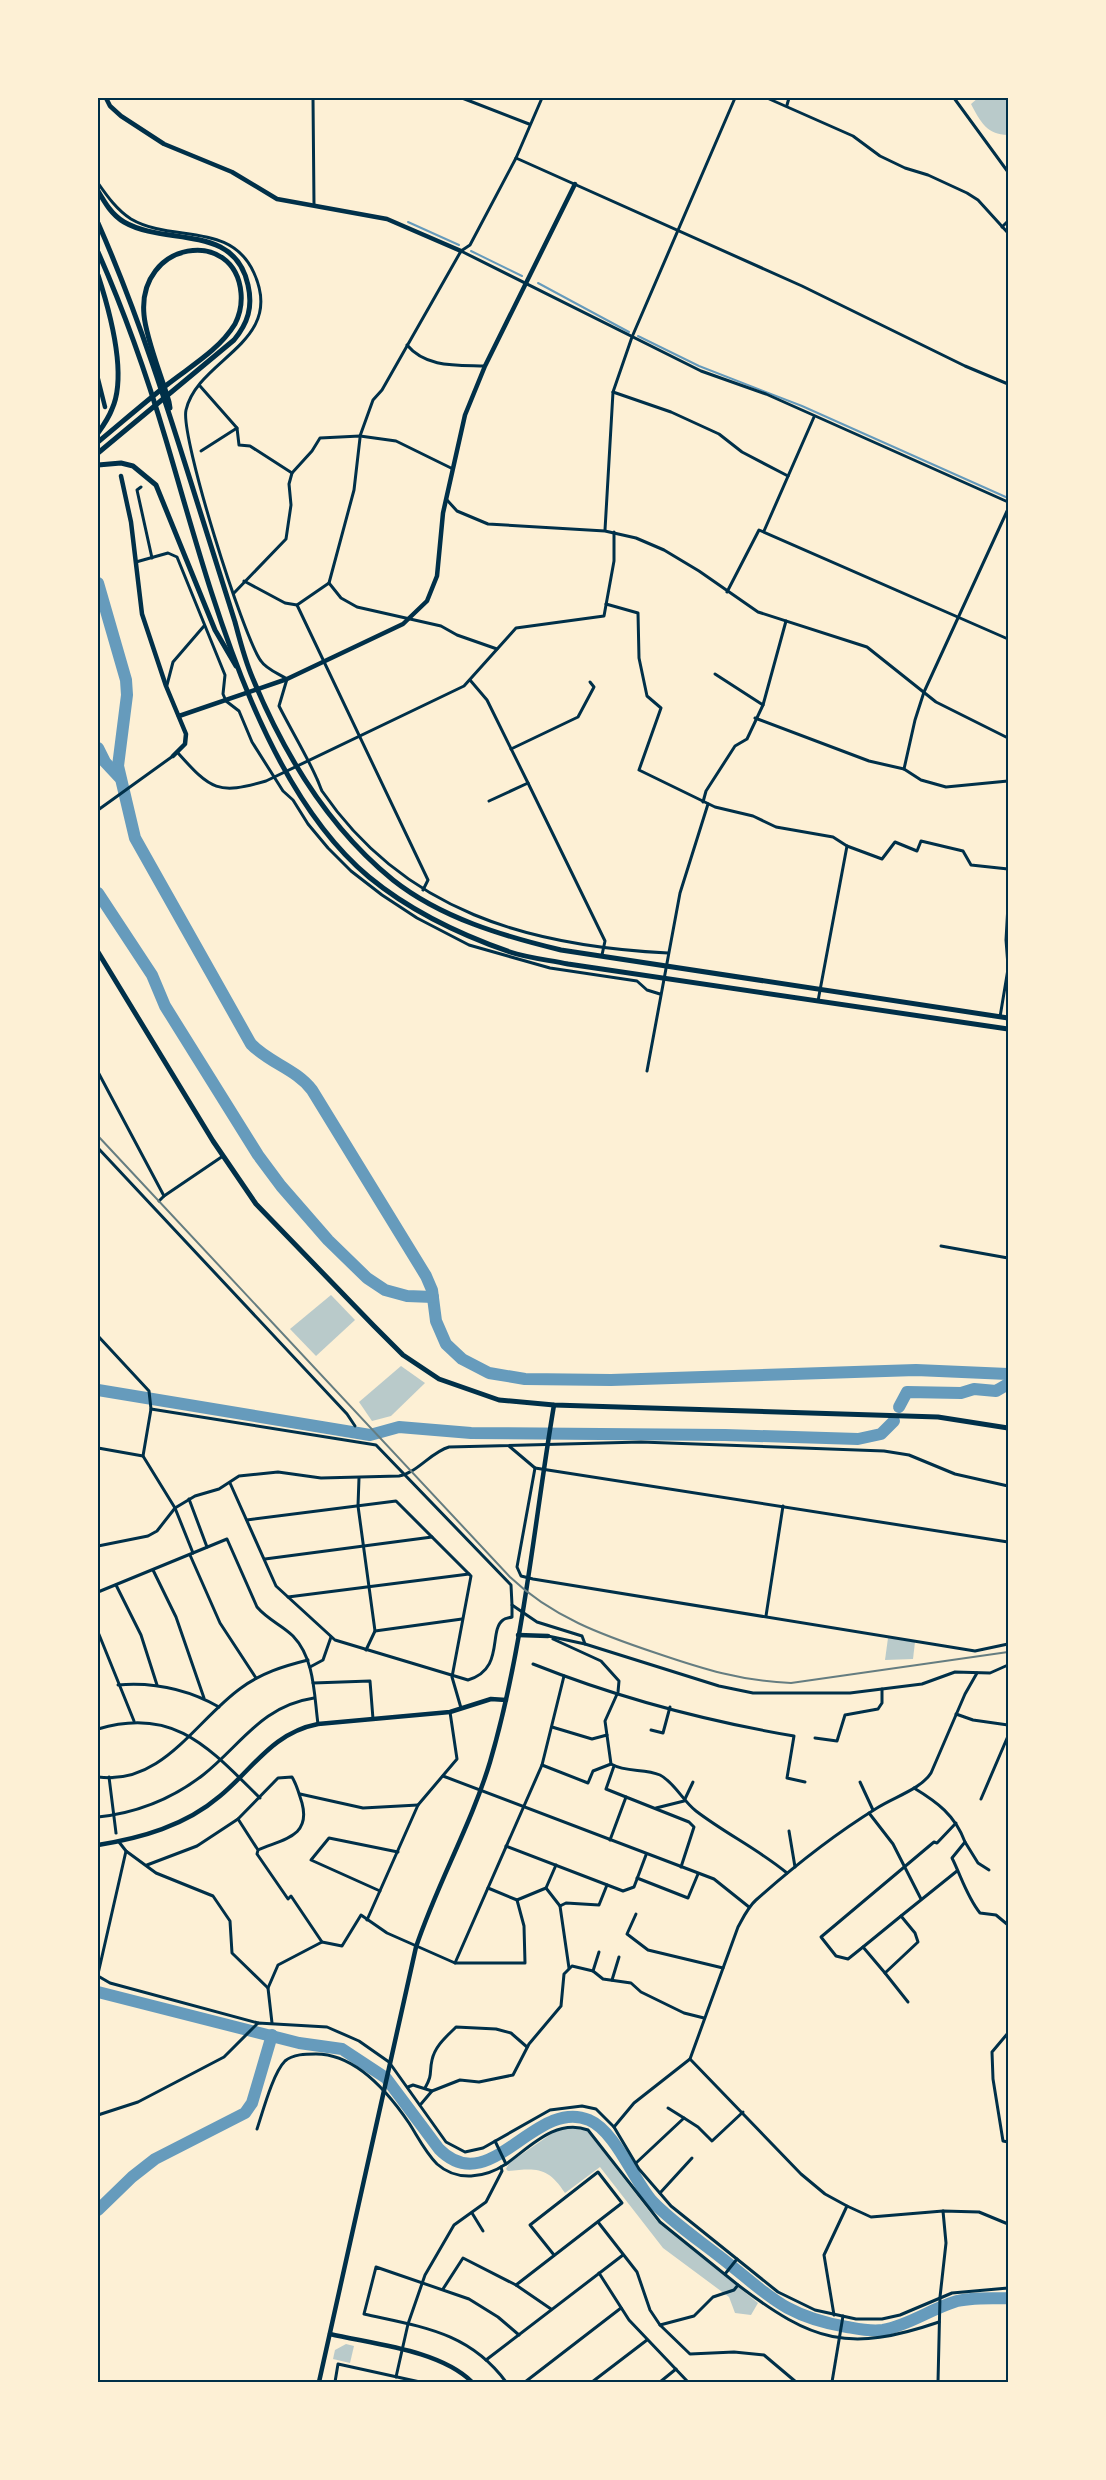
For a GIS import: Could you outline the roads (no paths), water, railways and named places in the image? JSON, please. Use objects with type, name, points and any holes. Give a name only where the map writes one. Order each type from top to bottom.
[{"type":"highway","points":[[98,191],[112,213],[139,229],[215,243],[234,257],[246,277],[251,305],[242,331],[234,340],[98,453]]},
{"type":"highway","points":[[98,223],[124,283],[258,690],[287,751],[298,768],[347,836],[394,880],[417,896],[462,919],[511,938],[602,957],[1008,1018]]},
{"type":"highway","points":[[98,442],[143,405],[169,383],[209,354],[234,325],[240,313],[240,284],[229,262],[216,255],[192,251],[171,255],[157,267],[144,293],[144,315],[169,402],[170,418]]},
{"type":"highway","points":[[98,252],[132,338],[211,590],[249,693],[285,772],[337,845],[370,877],[418,910],[471,937],[512,952],[568,964],[1008,1029]]},
{"type":"highway","points":[[98,275],[118,362],[116,398],[98,433]]},
{"type":"highway","points":[[98,465],[121,463],[133,466],[156,485],[215,630],[244,680]]},
{"type":"highway","points":[[98,952],[223,1156],[256,1204],[288,1240],[403,1355],[439,1379],[499,1400],[554,1405],[938,1417],[1008,1428]]},
{"type":"street","points":[[105,98],[121,116],[164,144],[232,172],[277,199],[387,219],[528,283],[701,371],[766,394],[1008,502]]},
{"type":"street","points":[[313,98],[314,206]]},
{"type":"street","points":[[462,98],[529,124]]},
{"type":"street","points":[[244,581],[285,603],[297,605],[329,584],[354,490],[360,437],[373,400],[382,390],[461,251],[470,245],[516,158],[542,98]]},
{"type":"street","points":[[605,531],[614,392],[632,337],[735,98]]},
{"type":"street","points":[[767,98],[854,136],[880,156],[967,193],[978,200],[1008,233]]},
{"type":"street","points":[[787,105],[789,98]]},
{"type":"street","points":[[954,98],[1008,172]]},
{"type":"street","points":[[516,158],[1008,384]]},
{"type":"street","points":[[98,183],[109,199],[132,219],[149,226],[216,238],[240,253],[255,274],[260,295],[259,309],[253,328],[243,344],[200,386],[187,407],[185,426],[208,519],[259,659],[287,679]]},
{"type":"street","points":[[179,716],[287,679],[412,618],[433,591],[446,498],[465,415],[485,366],[575,184]]},
{"type":"street","points":[[1002,227],[1008,221]]},
{"type":"street","points":[[406,345],[413,352],[435,363],[485,366]]},
{"type":"street","points":[[98,380],[105,407]]},
{"type":"street","points":[[200,386],[237,428],[239,445],[250,446],[292,473]]},
{"type":"street","points":[[614,392],[671,412],[719,434],[742,452],[788,476]]},
{"type":"street","points":[[764,531],[814,417]]},
{"type":"street","points":[[201,451],[237,428]]},
{"type":"street","points":[[234,592],[286,539],[291,505],[289,484],[292,473],[320,438],[360,437],[396,441],[453,469]]},
{"type":"street","points":[[98,808],[176,755],[185,744],[186,734],[166,686],[142,614],[131,522],[121,476]]},
{"type":"street","points":[[141,487],[137,490],[152,558]]},
{"type":"street","points":[[446,498],[458,511],[488,524],[605,531],[636,538],[664,550],[758,612],[867,647],[936,702],[1008,738]]},
{"type":"street","points":[[904,769],[924,692],[1008,508]]},
{"type":"street","points":[[727,592],[759,530],[1008,639]]},
{"type":"street","points":[[176,755],[197,775],[223,789],[236,790],[274,778],[454,691],[471,680],[516,628],[604,616],[614,561],[614,532]]},
{"type":"street","points":[[136,562],[168,554],[177,557],[225,675],[223,694],[226,701],[239,711],[252,742],[274,778],[293,800],[308,824],[351,871],[417,918],[469,945],[508,958],[550,968],[637,981],[647,990],[660,994]]},
{"type":"street","points":[[329,584],[341,598],[357,608],[412,618],[497,649]]},
{"type":"street","points":[[606,604],[638,613],[639,658],[647,696],[662,708],[639,770],[708,804],[753,816],[776,827],[833,837],[847,846],[882,859],[895,842],[917,851],[921,841],[963,852],[971,865],[1008,869]]},
{"type":"street","points":[[297,605],[428,880],[423,890]]},
{"type":"street","points":[[703,802],[706,790],[735,746],[747,739],[763,705],[786,621]]},
{"type":"street","points":[[166,686],[173,662],[204,626]]},
{"type":"street","points":[[715,674],[763,705]]},
{"type":"street","points":[[287,679],[279,706],[321,789],[360,839],[391,867],[423,890],[493,924],[557,942],[603,949],[668,953]]},
{"type":"street","points":[[471,680],[487,700],[605,941],[602,957]]},
{"type":"street","points":[[512,749],[578,717],[594,687],[590,682]]},
{"type":"street","points":[[755,718],[869,761],[904,769],[921,780],[946,788],[1008,781]]},
{"type":"street","points":[[489,801],[528,783]]},
{"type":"street","points":[[647,1071],[662,978],[682,882],[708,804]]},
{"type":"street","points":[[818,1001],[847,846]]},
{"type":"street","points":[[1000,1017],[1008,967],[1008,905]]},
{"type":"street","points":[[98,1072],[164,1196]]},
{"type":"street","points":[[98,1148],[347,1414],[355,1426]]},
{"type":"street","points":[[159,1201],[223,1156]]},
{"type":"street","points":[[941,1246],[1008,1258]]},
{"type":"street","points":[[98,1336],[149,1390],[150,1409],[143,1456],[175,1508],[220,1623],[256,1678]]},
{"type":"street","points":[[318,2382],[416,1947],[432,1899],[481,1790],[506,1700],[554,1405]]},
{"type":"street","points":[[150,1409],[376,1445],[511,1586],[512,1617],[502,1620],[499,1626],[494,1656],[474,1678],[468,1680],[452,1677],[331,1637],[276,1586],[230,1483]]},
{"type":"street","points":[[98,1546],[148,1536],[157,1531],[175,1508],[189,1499],[230,1483],[239,1476],[278,1472],[321,1478],[406,1475],[436,1453],[449,1447],[641,1442],[884,1451],[909,1455],[955,1474],[1008,1486]]},
{"type":"street","points":[[509,1446],[535,1468],[1008,1542]]},
{"type":"street","points":[[98,1448],[143,1456]]},
{"type":"street","points":[[535,1468],[517,1567],[521,1576],[975,1651],[1008,1644]]},
{"type":"street","points":[[359,1478],[358,1506],[375,1631],[366,1650]]},
{"type":"street","points":[[189,1499],[207,1547]]},
{"type":"street","points":[[247,1520],[396,1501],[471,1576],[452,1677],[461,1710]]},
{"type":"street","points":[[766,1616],[783,1506]]},
{"type":"street","points":[[265,1560],[433,1537]]},
{"type":"street","points":[[98,1592],[227,1539],[257,1607],[270,1621],[294,1637],[308,1660],[318,1724]]},
{"type":"street","points":[[153,1570],[176,1617],[204,1698]]},
{"type":"street","points":[[288,1597],[469,1574]]},
{"type":"street","points":[[116,1585],[138,1629],[157,1685]]},
{"type":"street","points":[[512,1605],[537,1622],[582,1636],[585,1644]]},
{"type":"street","points":[[375,1631],[463,1619]]},
{"type":"street","points":[[98,1632],[134,1721]]},
{"type":"street","points":[[518,1635],[548,1636],[585,1644],[743,1691],[815,1694],[882,1689],[922,1684],[955,1672],[990,1673],[1008,1665]]},
{"type":"street","points":[[548,1636],[601,1661],[619,1681],[618,1692],[606,1718],[613,1765],[606,1789],[689,1822],[694,1827],[681,1868]]},
{"type":"street","points":[[310,1666],[323,1660],[331,1637]]},
{"type":"street","points":[[98,1777],[108,1778],[148,1767],[170,1754],[219,1707],[256,1678],[282,1667],[308,1660]]},
{"type":"street","points":[[533,1664],[564,1676],[670,1707],[752,1729],[794,1736],[787,1778],[805,1782]]},
{"type":"street","points":[[614,2127],[634,2103],[690,2060],[738,1927],[749,1907],[795,1867],[873,1810],[924,1782],[931,1773],[956,1714],[977,1673]]},
{"type":"street","points":[[455,1963],[542,1765],[564,1676]]},
{"type":"street","points":[[313,1683],[370,1681],[373,1719]]},
{"type":"street","points":[[118,1685],[157,1685],[204,1698],[219,1707]]},
{"type":"street","points":[[814,1738],[837,1741],[845,1715],[878,1709],[882,1703],[882,1689]]},
{"type":"street","points":[[98,1817],[145,1807],[179,1791],[264,1718],[289,1705],[314,1698]]},
{"type":"street","points":[[98,1845],[161,1830],[192,1815],[220,1796],[269,1746],[292,1733],[318,1724],[450,1712],[491,1699],[506,1700]]},
{"type":"street","points":[[651,1730],[663,1733],[670,1707]]},
{"type":"street","points":[[367,1920],[418,1804],[457,1759],[450,1712]]},
{"type":"street","points":[[956,1714],[973,1720],[1008,1725]]},
{"type":"street","points":[[98,1729],[134,1721],[165,1725],[191,1736],[220,1758],[260,1798]]},
{"type":"street","points":[[552,1727],[592,1739],[607,1735]]},
{"type":"street","points":[[981,1799],[1008,1736]]},
{"type":"street","points":[[542,1765],[588,1783],[592,1771],[613,1765],[660,1775],[684,1801],[725,1832],[762,1852],[787,1874]]},
{"type":"street","points":[[147,1865],[197,1846],[238,1819],[278,1779],[285,1776],[292,1777],[300,1794],[305,1814],[302,1827],[296,1834],[258,1850]]},
{"type":"street","points":[[442,1776],[714,1880],[749,1907]]},
{"type":"street","points":[[108,1778],[117,1833]]},
{"type":"street","points":[[684,1801],[693,1782]]},
{"type":"street","points":[[860,1782],[873,1810]]},
{"type":"street","points":[[913,1787],[946,1809],[978,1863],[989,1870]]},
{"type":"street","points":[[300,1794],[363,1808],[418,1804]]},
{"type":"street","points":[[610,1840],[626,1797]]},
{"type":"street","points":[[655,1808],[684,1801]]},
{"type":"street","points":[[869,1813],[893,1844],[921,1899]]},
{"type":"street","points":[[238,1819],[258,1850],[256,1854],[288,1899],[291,1896],[322,1942]]},
{"type":"street","points":[[956,1823],[937,1843],[932,1843],[821,1937],[836,1956],[848,1959],[957,1871]]},
{"type":"street","points":[[789,1831],[795,1867]]},
{"type":"street","points":[[380,1891],[311,1860],[329,1838],[398,1852]]},
{"type":"street","points":[[118,1842],[126,1851],[164,1876],[199,1888],[213,1896],[230,1921],[232,1953],[268,1988]]},
{"type":"street","points":[[965,1842],[952,1858],[967,1888],[971,1902],[980,1913],[996,1915],[1008,1925]]},
{"type":"street","points":[[507,1846],[624,1891],[634,1887],[646,1855]]},
{"type":"street","points":[[126,1851],[98,1975],[110,1983],[258,2024],[327,2027],[342,2031],[389,2062],[446,2142],[454,2148],[474,2151],[496,2144],[550,2110],[564,2107],[596,2109],[614,2127],[636,2163],[660,2193],[687,2220],[796,2302],[842,2317],[882,2319],[900,2315],[952,2293],[1008,2288]]},
{"type":"street","points":[[488,1888],[517,1900],[546,1888],[556,1865]]},
{"type":"street","points":[[637,1878],[688,1898],[698,1874]]},
{"type":"street","points":[[560,1906],[566,1903],[598,1905],[607,1885]]},
{"type":"street","points":[[546,1888],[560,1906],[564,1949],[569,1968]]},
{"type":"street","points":[[273,2023],[268,1988],[278,1965],[322,1942],[342,1946],[360,1915],[416,1947],[455,1963],[526,1965],[524,1926],[517,1900]]},
{"type":"street","points":[[636,1914],[627,1934],[648,1950],[723,1968]]},
{"type":"street","points":[[885,1973],[918,1942],[915,1933],[901,1916]]},
{"type":"street","points":[[863,1947],[908,2002]]},
{"type":"street","points":[[593,1971],[598,1952]]},
{"type":"street","points":[[612,1980],[619,1957]]},
{"type":"street","points":[[421,2104],[432,2091],[460,2080],[479,2082],[513,2075],[528,2047],[561,2006],[563,1976],[572,1966],[593,1971],[603,1979],[631,1983],[641,1992],[684,2013],[704,2018]]},
{"type":"street","points":[[98,2115],[138,2102],[224,2057],[258,2024]]},
{"type":"street","points":[[424,2088],[432,2075],[432,2058],[437,2046],[456,2028],[496,2029],[511,2034],[528,2047]]},
{"type":"street","points":[[1008,2033],[992,2052],[999,2124],[1003,2141],[1008,2142]]},
{"type":"street","points":[[257,2128],[280,2068],[286,2059],[300,2054],[334,2056],[361,2070],[383,2090],[427,2152],[444,2169],[460,2175],[475,2176],[501,2167],[558,2129],[572,2126],[588,2130],[660,2222],[738,2284],[789,2320],[838,2337],[873,2340],[900,2336],[939,2320]]},
{"type":"street","points":[[690,2060],[801,2174],[825,2194],[846,2206],[871,2217],[943,2211],[979,2212],[1008,2224]]},
{"type":"street","points":[[408,2087],[413,2085],[432,2091]]},
{"type":"street","points":[[668,2108],[698,2127],[712,2141],[743,2112]]},
{"type":"street","points":[[636,2163],[684,2118]]},
{"type":"street","points":[[496,2144],[505,2163]]},
{"type":"street","points":[[660,2193],[692,2158]]},
{"type":"street","points":[[396,2377],[408,2324],[422,2284],[454,2225],[486,2202],[502,2170],[501,2167]]},
{"type":"street","points":[[516,2285],[622,2203],[598,2172],[530,2225],[554,2255]]},
{"type":"street","points":[[834,2314],[824,2255],[846,2206]]},
{"type":"street","points":[[938,2382],[940,2299],[946,2243],[943,2211]]},
{"type":"street","points":[[472,2213],[483,2232]]},
{"type":"street","points":[[598,2222],[637,2272],[647,2302],[660,2325],[690,2354],[734,2352],[764,2355],[796,2382]]},
{"type":"street","points":[[486,2360],[623,2254]]},
{"type":"street","points":[[443,2289],[463,2258],[516,2285],[552,2309]]},
{"type":"street","points":[[725,2274],[736,2259]]},
{"type":"street","points":[[506,2382],[486,2360],[449,2336],[364,2314],[376,2267],[422,2284],[443,2289],[483,2307],[519,2335]]},
{"type":"street","points":[[598,2273],[621,2308],[647,2340],[688,2382]]},
{"type":"street","points":[[660,2325],[694,2316],[713,2297],[735,2290],[738,2284]]},
{"type":"street","points":[[525,2382],[621,2308]]},
{"type":"street","points":[[832,2382],[842,2317]]},
{"type":"street","points":[[330,2334],[441,2361],[472,2382]]},
{"type":"street","points":[[592,2382],[647,2340]]},
{"type":"street","points":[[334,2382],[339,2364],[420,2382]]},
{"type":"street","points":[[660,2382],[676,2369]]},
{"type":"waterway","points":[[408,222],[459,245]]},
{"type":"waterway","points":[[471,251],[522,276]]},
{"type":"waterway","points":[[538,283],[629,332]]},
{"type":"waterway","points":[[638,336],[699,366],[802,406],[1008,498]]},
{"type":"waterway","points":[[98,583],[126,680],[127,695],[118,766],[135,838],[251,1044],[306,1083],[312,1090],[426,1276],[432,1290],[436,1321],[446,1344],[462,1359],[489,1373],[525,1379],[611,1380],[916,1370],[1008,1374]]},
{"type":"waterway","points":[[98,748],[105,762],[119,777]]},
{"type":"waterway","points":[[98,893],[152,975],[165,1006],[258,1155],[281,1186],[328,1240],[367,1278],[385,1290],[407,1296],[433,1297]]},
{"type":"waterway","points":[[899,1407],[907,1392],[961,1393],[974,1389],[996,1391],[1008,1384]]},
{"type":"waterway","points":[[98,1390],[370,1435],[399,1427],[471,1433],[725,1435],[858,1439],[881,1434],[894,1421]]},
{"type":"waterway","points":[[98,1992],[299,2043],[342,2049],[386,2078],[439,2149],[458,2162],[476,2163],[495,2157],[550,2122],[569,2117],[589,2120],[607,2134],[645,2192],[668,2216],[763,2292],[806,2316],[847,2327],[878,2331],[902,2325],[960,2300],[1008,2298]]},
{"type":"waterway","points":[[98,2210],[132,2177],[155,2159],[245,2113],[252,2103],[272,2035]]},
{"type":"railway","points":[[98,1136],[510,1577],[560,1614],[597,1632],[690,1664],[739,1677],[773,1682],[791,1683],[1008,1652]]}]
